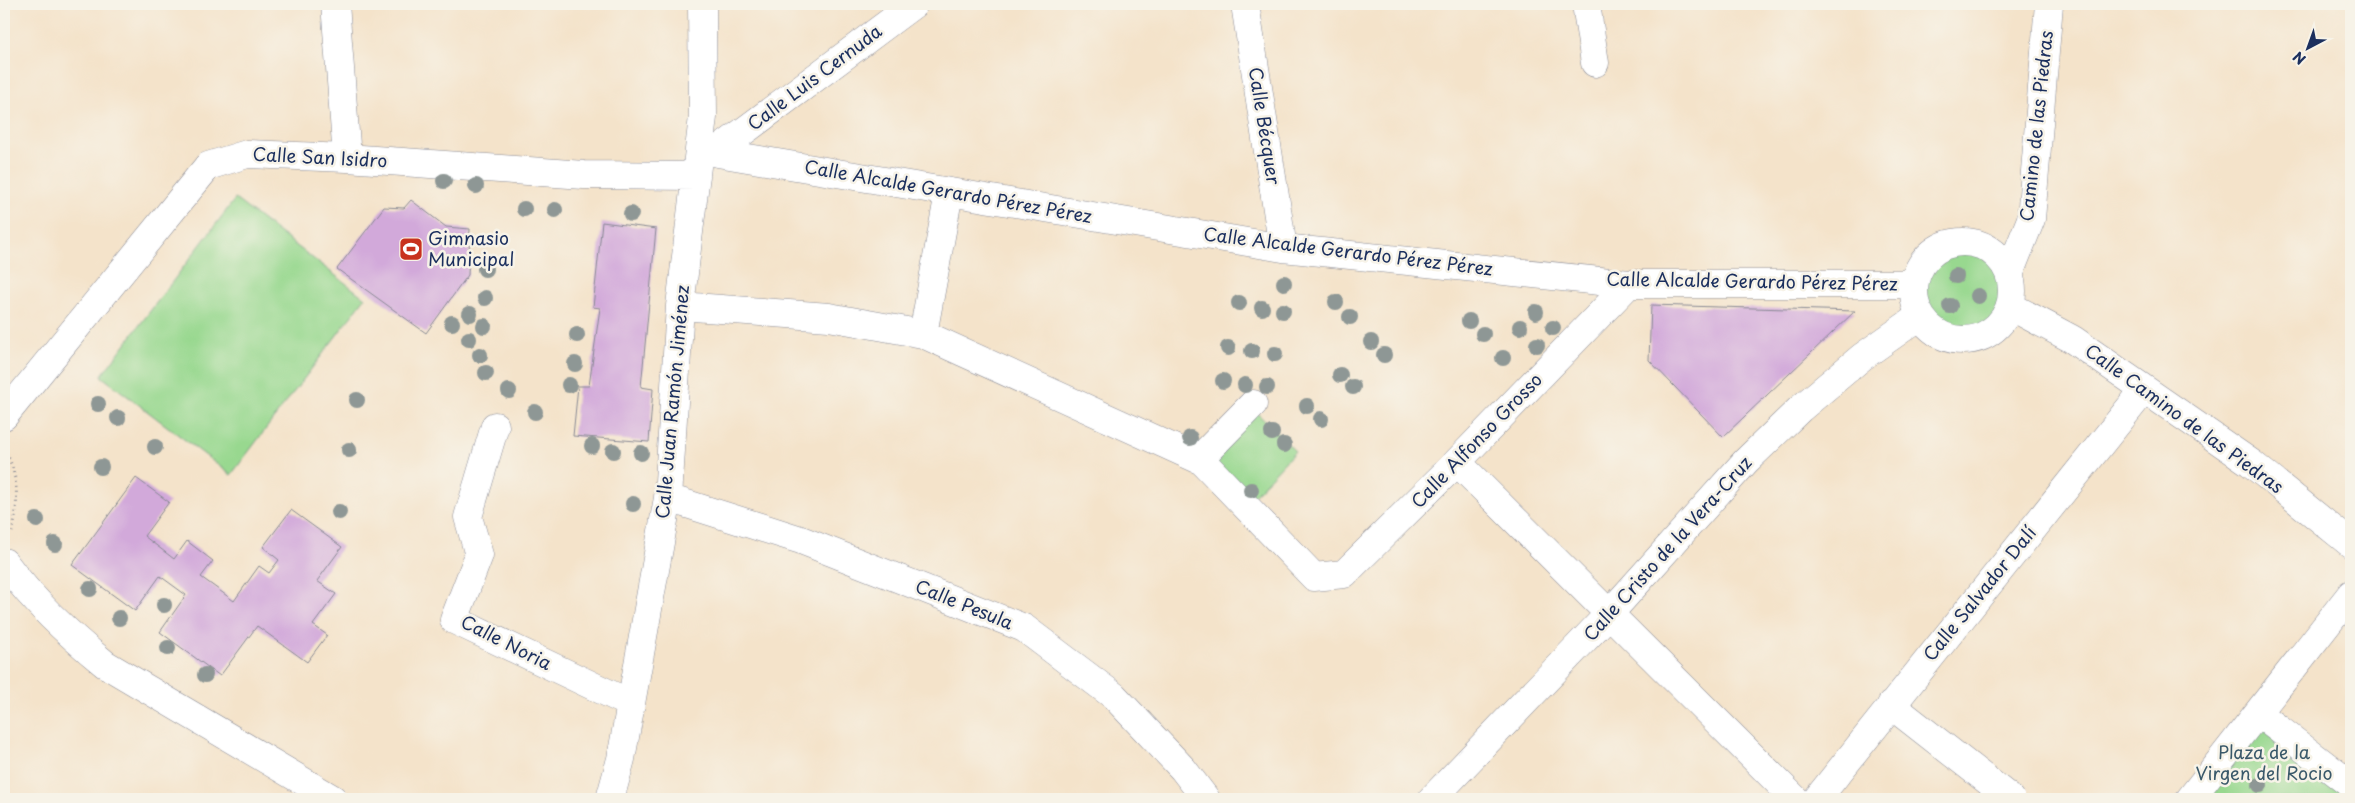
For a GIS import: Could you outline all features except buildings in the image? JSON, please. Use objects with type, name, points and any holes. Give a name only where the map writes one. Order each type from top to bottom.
[{"type":"street","points":[[335,4],[347,158]]},
{"type":"street","name":"Calle Juan Ramón Jiménez","points":[[610,799],[621,759],[668,498],[680,306],[704,159],[702,4]]},
{"type":"street","name":"Calle Luis Cernuda","points":[[704,159],[914,4]]},
{"type":"street","name":"Calle Bécquer","points":[[1245,4],[1283,248]]},
{"type":"street","points":[[1586,4],[1595,63]]},
{"type":"street","name":"Camino de las Piedras","points":[[2009,274],[2031,219],[2049,4]]},
{"type":"street","name":"Calle San Isidro","points":[[4,416],[208,166],[247,154],[347,158],[584,175],[704,159]]},
{"type":"street","name":"Calle Alcalde Gerardo Pérez Pérez","points":[[704,159],[949,193],[1283,248],[1629,284],[1913,284]]},
{"type":"street","points":[[923,334],[949,193]]},
{"type":"street","points":[[1958,242],[1974,243],[1989,249],[2002,260],[2009,274],[2012,290],[2010,306],[2002,320],[1991,332],[1976,339],[1944,338],[1930,329],[1920,316],[1914,301],[1913,284],[1918,269],[1928,255],[1942,246],[1958,242]]},
{"type":"street","name":"Calle Alfonso Grosso","points":[[1199,459],[1314,577],[1344,574],[1457,462],[1629,284]]},
{"type":"street","points":[[680,306],[830,317],[923,334],[1199,459],[1253,404]]},
{"type":"street","name":"Calle Camino de las Piedras","points":[[2010,306],[2072,339],[2251,463],[2351,544]]},
{"type":"street","name":"Calle Cristo de la Vera-Cruz","points":[[1432,799],[1609,614],[1746,461],[1787,422],[1862,357],[1920,316]]},
{"type":"street","name":"Calle Salvador Dalí","points":[[1817,799],[2144,390]]},
{"type":"street","name":"Calle Noria","points":[[495,426],[468,517],[479,555],[454,620],[631,704]]},
{"type":"street","points":[[1457,462],[1794,799]]},
{"type":"street","name":"Calle Pesula","points":[[668,498],[801,540],[1024,628],[1114,696],[1183,769],[1206,799]]},
{"type":"street","points":[[7,550],[28,595],[77,642],[105,664],[333,799]]},
{"type":"street","points":[[2190,799],[2351,594]]},
{"type":"street","points":[[1891,705],[2011,799]]},
{"type":"street","points":[[2258,713],[2351,785]]},
{"type":"path","points":[[4,449],[12,462],[18,511],[7,550]]},
{"type":"green space","points":[[235,199],[365,298],[231,475],[101,376]]},
{"type":"green space","points":[[1963,249],[1979,252],[1992,261],[2001,274],[2004,290],[2001,306],[1992,319],[1979,328],[1963,331],[1947,328],[1934,319],[1925,306],[1922,290],[1925,274],[1934,261],[1947,252]]},
{"type":"green space","points":[[1253,409],[1295,451],[1245,505],[1202,461]]},
{"type":"green space","name":"Plaza de la Virgen del Rocio","points":[[2258,713],[2351,785],[2351,799],[2190,799]]},
{"type":"place","name":"Gimnasio Municipal","points":[[411,249]]}]
